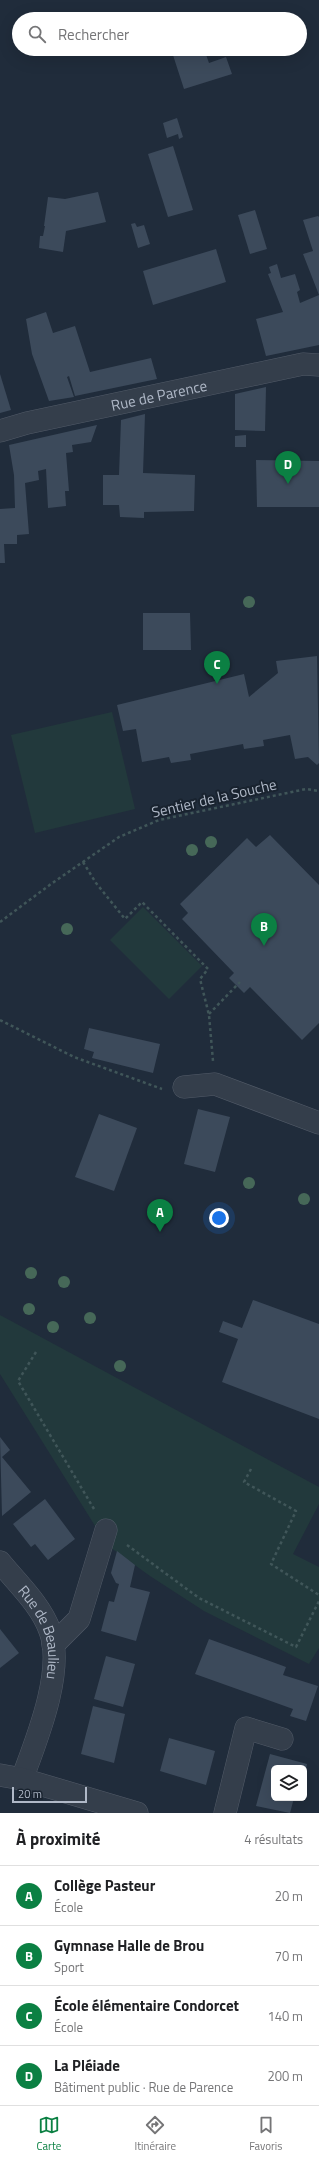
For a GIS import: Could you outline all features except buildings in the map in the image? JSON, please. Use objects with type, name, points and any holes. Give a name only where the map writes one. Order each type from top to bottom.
[{"type":"street","name":"Rue de Parence","points":[[0,431],[27,423],[302,364],[319,365]]},
{"type":"street","points":[[184,1087],[215,1084],[319,1123]]},
{"type":"street","points":[[53,1645],[79,1619],[106,1530]]},
{"type":"street","name":"Rue de Beaulieu","points":[[0,1562],[43,1615],[51,1632],[53,1645],[53,1679],[39,1733],[22,1779]]},
{"type":"street","points":[[225,1813],[246,1728],[282,1739]]},
{"type":"street","points":[[0,1775],[22,1779],[137,1813]]},
{"type":"path","name":"Sentier de la Souche","points":[[0,922],[120,837],[159,820],[306,789],[319,791]]},
{"type":"path","points":[[83,862],[96,883],[125,919],[142,902],[208,969],[200,979],[208,1014],[215,1084]]},
{"type":"path","points":[[208,1014],[240,982]]},
{"type":"path","points":[[0,1020],[74,1057],[159,1089],[184,1087]]},
{"type":"path","points":[[36,1352],[18,1381],[106,1530],[199,1598],[296,1647],[319,1601]]},
{"type":"path","points":[[251,1469],[244,1482],[296,1511],[271,1564],[319,1595]]},
{"type":"green space","points":[[112,712],[135,809],[35,833],[11,735]]},
{"type":"green space","points":[[143,907],[202,966],[169,999],[110,940]]},
{"type":"green space","points":[[0,1315],[319,1487],[319,1504],[293,1554],[319,1567],[319,1648],[309,1664],[204,1611],[150,1576],[107,1545],[0,1374]]},
{"type":"place","name":"La Pléiade","points":[[288,484]]},
{"type":"place","name":"École élémentaire Condorcet","points":[[217,684]]},
{"type":"place","name":"Gymnase Halle de Brou","points":[[264,946]]},
{"type":"place","name":"Collège Pasteur","points":[[160,1232]]}]
